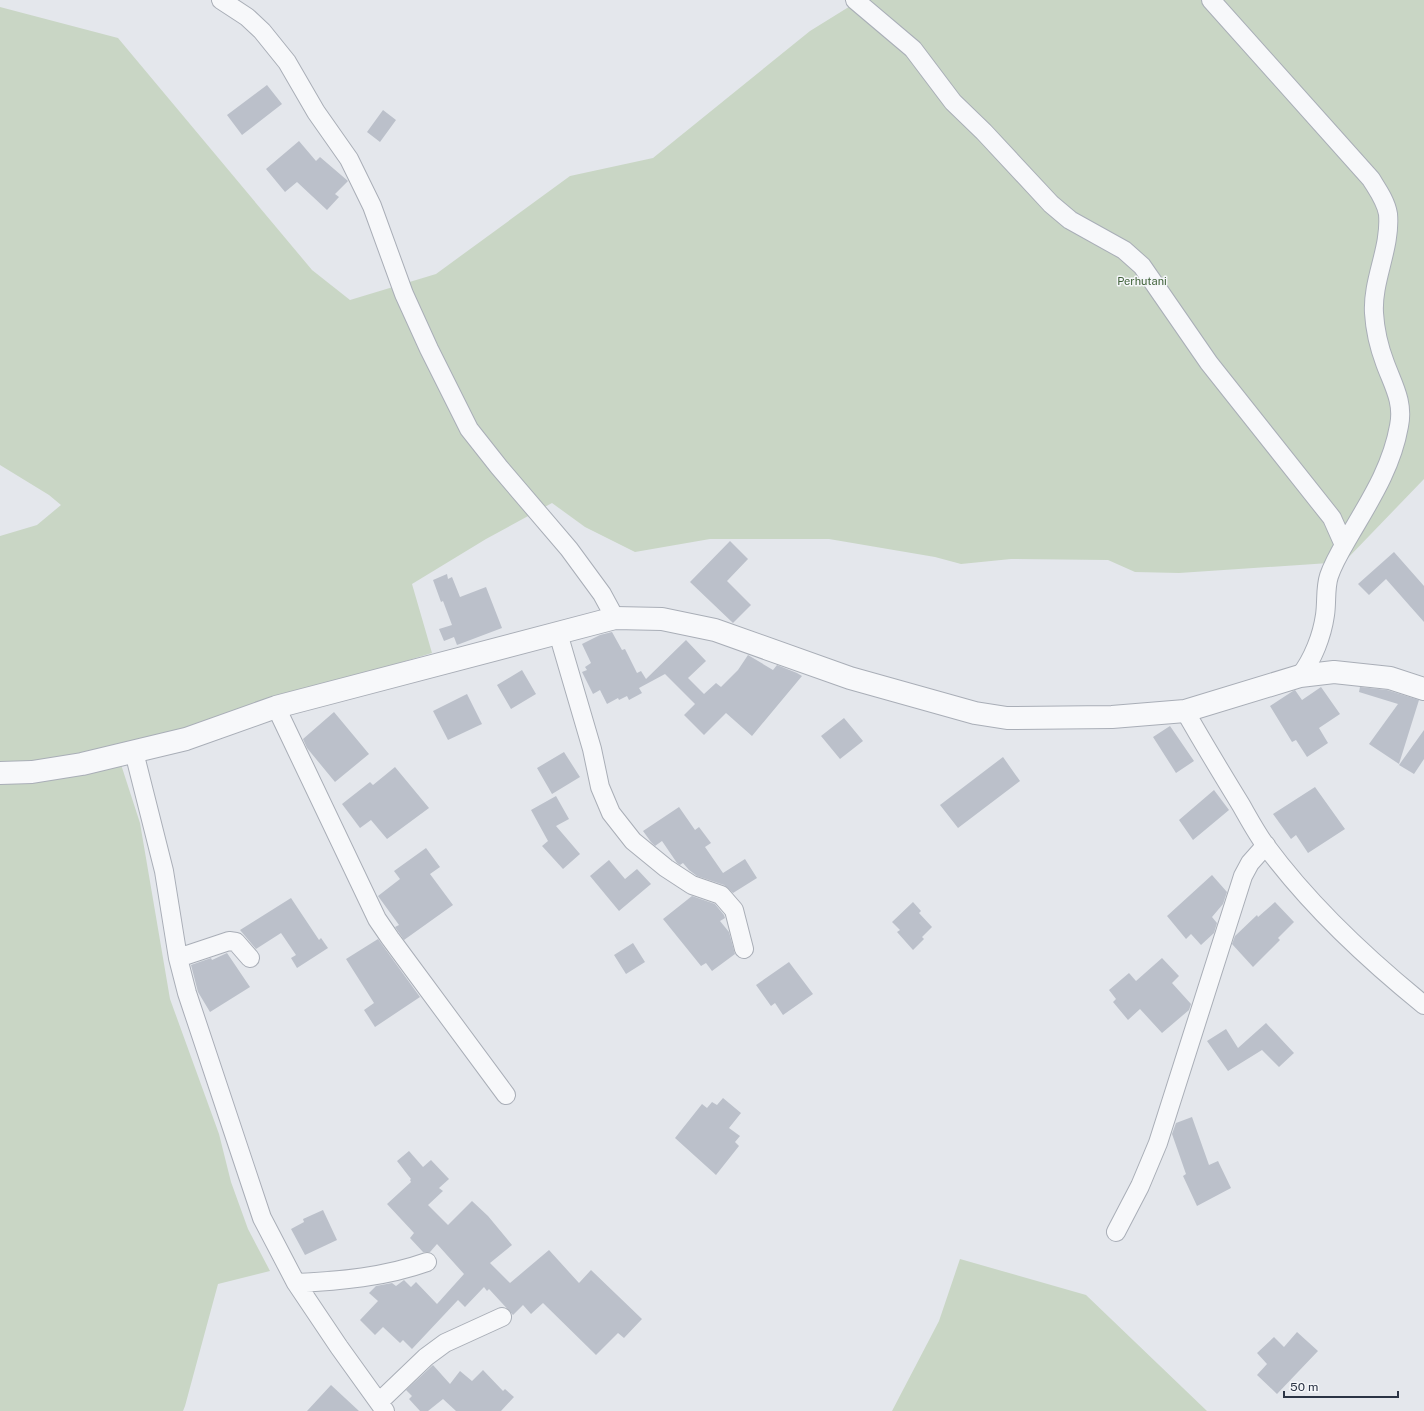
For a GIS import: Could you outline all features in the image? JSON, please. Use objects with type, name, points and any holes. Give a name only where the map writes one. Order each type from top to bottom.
[{"type":"street","points":[[220,0],[247,17],[262,31],[287,62],[316,112],[349,159],[372,206],[404,294],[429,349],[469,429],[499,467],[569,549],[602,594],[615,618]]},
{"type":"street","points":[[855,0],[913,49],[953,102],[984,132],[1051,204],[1070,220],[1124,250],[1142,266],[1209,363],[1332,518],[1344,545]]},
{"type":"street","points":[[1211,0],[1371,179],[1381,196],[1388,214],[1386,241],[1376,291],[1374,311],[1376,332],[1382,354],[1400,404],[1399,426],[1391,458],[1381,480],[1344,545],[1328,578],[1325,616],[1316,648],[1309,664],[1300,676]]},
{"type":"street","points":[[0,774],[32,772],[134,752],[186,739],[276,708],[615,618],[662,619],[715,630],[850,678],[975,713],[1007,718],[1032,719],[1112,717],[1185,712],[1300,676],[1334,672],[1390,678],[1424,689]]},
{"type":"street","points":[[558,633],[592,749],[600,787],[611,813],[633,841],[666,868],[692,885],[721,895],[734,910],[744,949]]},
{"type":"street","points":[[276,708],[377,919],[506,1095]]},
{"type":"street","points":[[1185,712],[1266,846],[1322,913],[1388,976],[1424,1005]]},
{"type":"street","points":[[134,752],[164,871],[178,958],[187,993],[262,1218],[296,1282],[339,1347],[382,1406],[426,1357],[445,1343],[502,1317]]},
{"type":"street","points":[[1116,1232],[1140,1186],[1158,1143],[1243,876],[1250,863],[1266,846]]},
{"type":"street","points":[[178,958],[229,941],[236,942],[250,958]]},
{"type":"street","points":[[296,1282],[331,1281],[404,1271],[427,1262]]},
{"type":"green space","name":"Perhutani","points":[[860,0],[1424,0],[1424,479],[1344,562],[1179,573],[1135,572],[1108,560],[1011,559],[961,564],[935,557],[829,539],[710,539],[635,552],[585,527],[552,503],[486,539],[412,584],[432,653],[135,743],[115,746],[140,823],[170,999],[219,1134],[231,1182],[248,1229],[270,1271],[218,1284],[183,1411],[0,1411],[0,536],[37,525],[61,505],[49,495],[0,465],[0,7],[118,38],[312,270],[350,300],[436,274],[570,176],[653,158],[810,31]]},
{"type":"green space","points":[[960,1259],[1086,1295],[1207,1411],[892,1411],[939,1321]]},
{"type":"building","points":[[267,85],[282,104],[242,135],[227,115]]},
{"type":"building","points":[[383,110],[396,120],[380,142],[367,132]]},
{"type":"building","points":[[299,141],[316,161],[320,157],[348,181],[335,194],[339,197],[327,210],[297,182],[285,192],[266,169]]},
{"type":"building","points":[[730,541],[748,559],[727,581],[751,605],[733,623],[690,582]]},
{"type":"building","points":[[1394,552],[1424,586],[1424,622],[1386,579],[1369,595],[1358,584]]},
{"type":"building","points":[[447,574],[448,579],[452,577],[460,597],[486,587],[502,628],[457,645],[454,637],[444,641],[439,629],[452,625],[433,580]]},
{"type":"building","points":[[612,632],[622,650],[625,649],[637,673],[641,671],[646,679],[686,640],[706,661],[688,678],[704,694],[716,683],[721,687],[738,670],[748,655],[773,670],[777,665],[802,676],[752,736],[726,713],[704,735],[684,715],[695,704],[665,674],[639,688],[642,693],[629,700],[627,696],[619,700],[618,698],[607,704],[600,690],[593,694],[582,672],[587,670],[585,667],[591,663],[582,644],[600,635]]},
{"type":"building","points":[[522,670],[536,694],[511,709],[497,685]]},
{"type":"building","points":[[1321,687],[1340,714],[1319,728],[1328,743],[1307,757],[1296,740],[1292,742],[1270,706],[1295,690],[1302,700]]},
{"type":"building","points":[[1360,687],[1387,690],[1419,700],[1399,764],[1369,744],[1398,704],[1359,692]]},
{"type":"building","points":[[467,694],[482,724],[448,740],[433,711]]},
{"type":"building","points":[[334,712],[369,754],[335,782],[307,748],[303,739]]},
{"type":"building","points":[[844,718],[863,741],[840,759],[821,736]]},
{"type":"building","points":[[1170,726],[1194,761],[1176,773],[1153,737]]},
{"type":"building","points":[[1424,730],[1424,759],[1414,774],[1399,765]]},
{"type":"building","points":[[564,752],[580,777],[552,794],[537,768]]},
{"type":"building","points":[[1003,757],[1020,781],[958,828],[940,805]]},
{"type":"building","points":[[395,767],[429,808],[387,839],[371,820],[360,828],[342,804],[370,782],[373,785]]},
{"type":"building","points":[[1315,787],[1345,829],[1308,853],[1296,835],[1291,839],[1273,814]]},
{"type":"building","points":[[1214,790],[1229,810],[1193,840],[1179,820]]},
{"type":"building","points":[[556,796],[569,819],[556,826],[580,854],[563,869],[542,846],[548,841],[531,810]]},
{"type":"building","points":[[679,807],[695,830],[699,827],[711,843],[705,847],[723,873],[745,859],[757,878],[733,893],[724,885],[697,876],[683,863],[680,865],[677,863],[662,841],[655,846],[643,831]]},
{"type":"building","points":[[426,848],[440,867],[430,874],[453,905],[404,940],[395,927],[399,925],[378,896],[400,879],[394,871]]},
{"type":"building","points":[[609,860],[625,879],[637,869],[651,884],[619,911],[590,876]]},
{"type":"building","points":[[1212,875],[1227,892],[1223,904],[1212,917],[1217,923],[1214,933],[1201,945],[1191,934],[1186,939],[1167,916]]},
{"type":"building","points":[[692,896],[715,904],[724,915],[725,918],[720,921],[729,932],[735,954],[712,971],[706,963],[701,966],[663,919]]},
{"type":"building","points":[[291,898],[319,940],[321,938],[328,948],[297,968],[291,958],[296,955],[281,933],[256,949],[240,930]]},
{"type":"building","points":[[913,902],[921,911],[919,913],[932,927],[922,937],[924,939],[913,950],[897,932],[900,930],[892,922]]},
{"type":"building","points":[[1275,902],[1294,922],[1278,938],[1280,940],[1253,967],[1232,944],[1235,936],[1257,915],[1258,917]]},
{"type":"building","points":[[378,939],[420,997],[375,1027],[364,1010],[374,1003],[346,959]]},
{"type":"building","points":[[633,943],[645,962],[626,974],[614,955]]},
{"type":"building","points":[[227,953],[250,987],[210,1012],[198,992],[191,965],[211,958],[212,960]]},
{"type":"building","points":[[1162,958],[1179,976],[1172,983],[1191,1004],[1189,1010],[1162,1033],[1140,1009],[1128,1020],[1113,1002],[1116,999],[1109,990],[1129,973],[1136,981]]},
{"type":"building","points":[[789,962],[813,994],[783,1015],[775,1003],[771,1006],[756,985]]},
{"type":"building","points":[[1266,1023],[1294,1053],[1279,1067],[1262,1050],[1228,1071],[1207,1041],[1226,1029],[1238,1048]]},
{"type":"building","points":[[723,1098],[741,1113],[729,1128],[740,1136],[735,1142],[739,1146],[716,1175],[675,1138],[702,1104],[707,1108],[712,1102],[717,1105]]},
{"type":"building","points":[[1192,1117],[1209,1165],[1218,1161],[1231,1188],[1197,1206],[1183,1176],[1186,1174],[1172,1134],[1176,1123]]},
{"type":"building","points":[[409,1151],[423,1167],[431,1160],[449,1179],[439,1188],[443,1191],[428,1205],[448,1225],[472,1201],[488,1216],[512,1245],[490,1263],[510,1283],[549,1250],[579,1283],[591,1270],[642,1319],[624,1338],[618,1333],[596,1355],[543,1303],[531,1314],[523,1305],[513,1315],[489,1289],[487,1291],[484,1287],[465,1307],[458,1300],[412,1349],[403,1340],[400,1343],[383,1327],[375,1335],[360,1320],[378,1301],[369,1293],[376,1286],[392,1283],[396,1286],[404,1280],[411,1287],[416,1282],[437,1304],[464,1274],[437,1244],[430,1252],[423,1252],[410,1238],[414,1233],[387,1204],[411,1182],[411,1179],[397,1161]]},
{"type":"building","points":[[323,1210],[337,1240],[305,1255],[291,1229],[304,1222],[303,1219]]},
{"type":"building","points":[[1297,1332],[1318,1351],[1277,1394],[1257,1375],[1267,1364],[1257,1353],[1274,1337],[1284,1347]]},
{"type":"building","points":[[433,1365],[450,1384],[460,1371],[472,1381],[483,1370],[503,1391],[505,1389],[514,1397],[501,1411],[456,1411],[443,1399],[428,1411],[420,1411],[409,1399],[412,1396],[406,1390]]},
{"type":"building","points":[[331,1385],[359,1411],[307,1411]]}]
